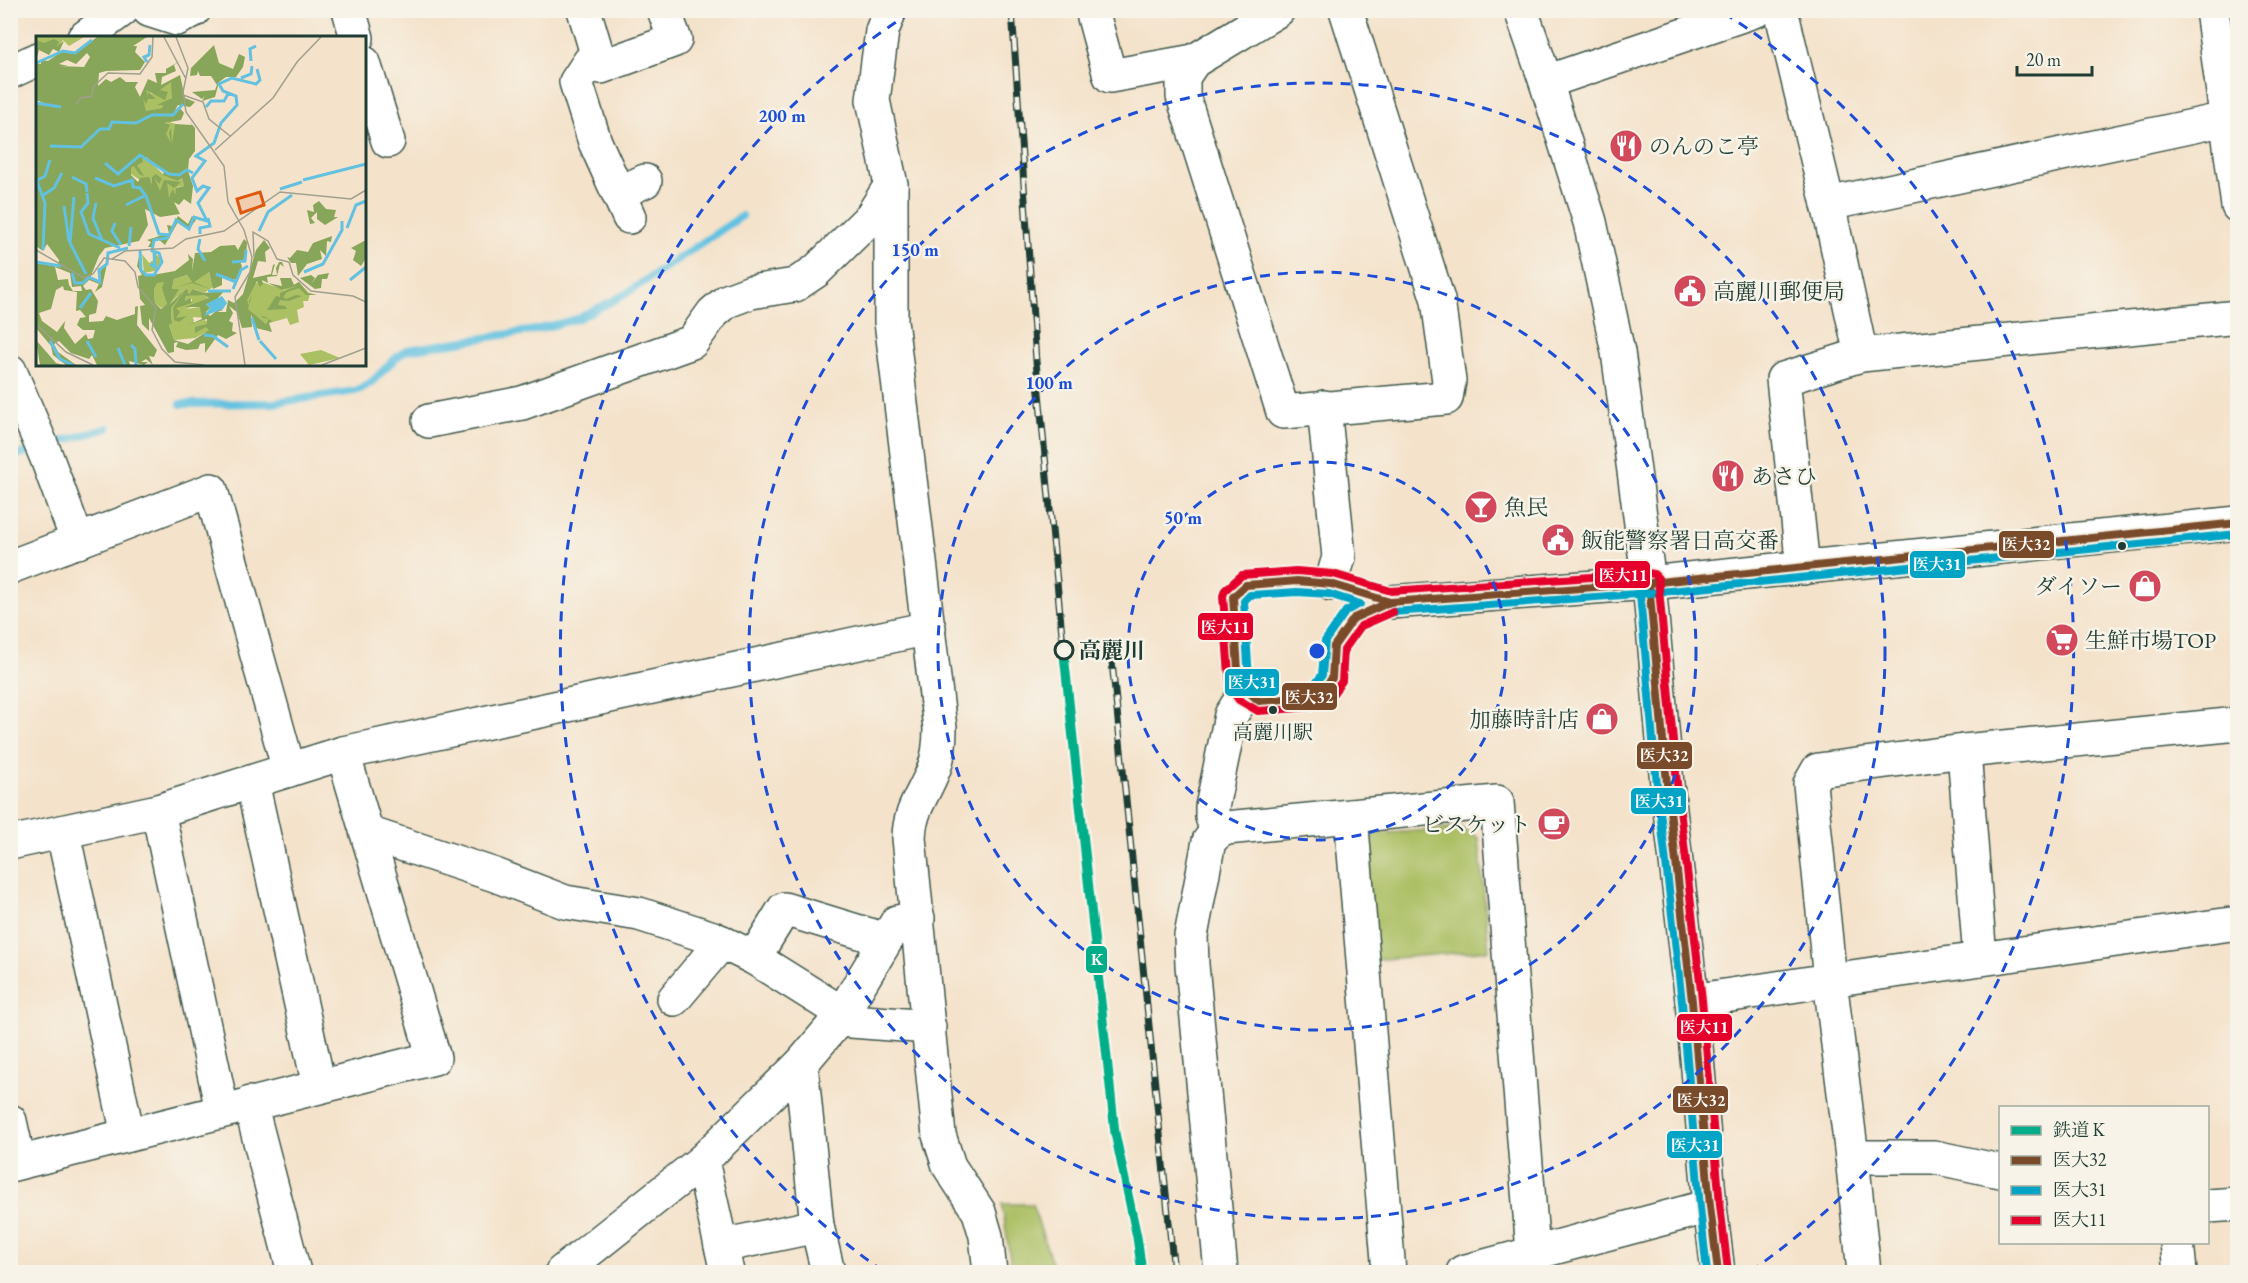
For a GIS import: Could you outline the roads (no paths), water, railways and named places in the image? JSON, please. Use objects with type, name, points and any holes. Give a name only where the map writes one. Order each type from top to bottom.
[{"type":"street","points":[[92,27],[122,10]]},
{"type":"street","points":[[149,10],[177,19],[194,10]]},
{"type":"street","points":[[349,10],[356,36]]},
{"type":"street","points":[[584,10],[601,67],[675,40],[664,10]]},
{"type":"street","points":[[890,10],[882,31],[873,99],[891,185],[891,321],[929,628],[940,739],[933,771],[919,798],[909,829],[939,1135],[950,1166],[979,1212],[986,1236],[990,1272]]},
{"type":"street","points":[[1092,10],[1110,76],[1194,61],[1278,10]]},
{"type":"street","points":[[1194,61],[1183,77],[1184,96],[1283,412],[1446,398],[1449,381],[1438,300],[1346,10]]},
{"type":"street","points":[[1521,10],[1590,222],[1618,352],[1649,583],[1667,784],[1692,1002],[1718,1272]]},
{"type":"street","points":[[1546,82],[1757,10]]},
{"type":"street","points":[[1781,10],[1828,204],[1861,355]]},
{"type":"street","points":[[2212,10],[2238,206]]},
{"type":"street","points":[[598,58],[590,61],[576,82],[595,141],[631,197]]},
{"type":"street","points":[[10,72],[36,60]]},
{"type":"street","points":[[366,70],[388,141]]},
{"type":"street","points":[[1828,204],[2226,119]]},
{"type":"street","points":[[429,421],[522,403],[692,342],[713,313],[727,301],[751,292],[795,285],[816,271],[871,217],[891,185]]},
{"type":"street","points":[[1803,568],[1784,379],[1861,355],[2238,317]]},
{"type":"street","points":[[10,371],[43,448],[78,542]]},
{"type":"street","points":[[1324,408],[1340,557],[1331,584]]},
{"type":"street","points":[[10,567],[211,490],[289,770]]},
{"type":"street","points":[[1390,602],[1649,583],[2238,523]]},
{"type":"street","points":[[10,843],[158,811],[343,753],[929,628]]},
{"type":"street","points":[[1217,833],[1212,817],[1212,807],[1231,715],[1246,692]]},
{"type":"street","points":[[1864,1272],[1830,980],[1810,783],[1813,776],[1818,770],[1964,752],[2238,724]]},
{"type":"street","points":[[1964,752],[1980,959]]},
{"type":"street","points":[[10,1121],[15,1164],[434,1058],[343,753]]},
{"type":"street","points":[[252,782],[319,1086]]},
{"type":"street","points":[[1221,1272],[1191,936],[1209,841],[1226,828],[1497,802],[1533,1252]]},
{"type":"street","points":[[158,811],[236,1107],[294,1272]]},
{"type":"street","points":[[1351,816],[1389,1272]]},
{"type":"street","points":[[63,833],[128,1135]]},
{"type":"street","points":[[368,833],[495,875],[565,902],[639,914],[722,942],[754,958],[840,1017],[929,1027]]},
{"type":"street","points":[[754,958],[784,909],[886,940]]},
{"type":"street","points":[[562,1272],[702,1161],[801,1064],[840,1017],[897,922],[918,918]]},
{"type":"street","points":[[1692,1002],[1830,980],[2238,923]]},
{"type":"street","points":[[674,999],[722,942]]},
{"type":"street","points":[[801,1064],[817,1226],[828,1272]]},
{"type":"street","points":[[1852,1157],[1934,1157],[1999,1171]]},
{"type":"street","points":[[702,1161],[724,1259],[817,1226]]},
{"type":"street","points":[[2209,1206],[2238,1204]]},
{"type":"street","points":[[1463,1272],[1710,1206]]},
{"type":"street","points":[[2177,1244],[2180,1272]]},
{"type":"waterway","points":[[181,404],[274,403],[355,391],[369,384],[393,360],[407,350],[535,330],[577,319],[624,295],[742,216]]},
{"type":"waterway","points":[[49,445],[108,428]]},
{"type":"waterway","points":[[10,457],[35,450]]},
{"type":"railway","points":[[1012,10],[1036,361],[1063,645]]},
{"type":"railway","points":[[1110,642],[1174,1272]]},
{"type":"rail line","name":"K","points":[[1063,645],[1115,1133],[1142,1272]]},
{"type":"place","name":"のんのこ亭","points":[[1626,146]]},
{"type":"place","name":"高麗川郵便局","points":[[1690,291]]},
{"type":"place","name":"あさひ","points":[[1728,476]]},
{"type":"place","name":"魚民","points":[[1481,507]]},
{"type":"place","name":"飯能警察署日高交番","points":[[1558,540]]},
{"type":"place","name":"ダイソー","points":[[2145,586]]},
{"type":"place","name":"生鮮市場TOP","points":[[2062,640]]},
{"type":"place","name":"高麗川","points":[[1064,650]]},
{"type":"place","name":"高麗川駅","points":[[1273,710]]},
{"type":"place","name":"加藤時計店","points":[[1602,719]]},
{"type":"place","name":"ビスケット","points":[[1554,824]]}]
